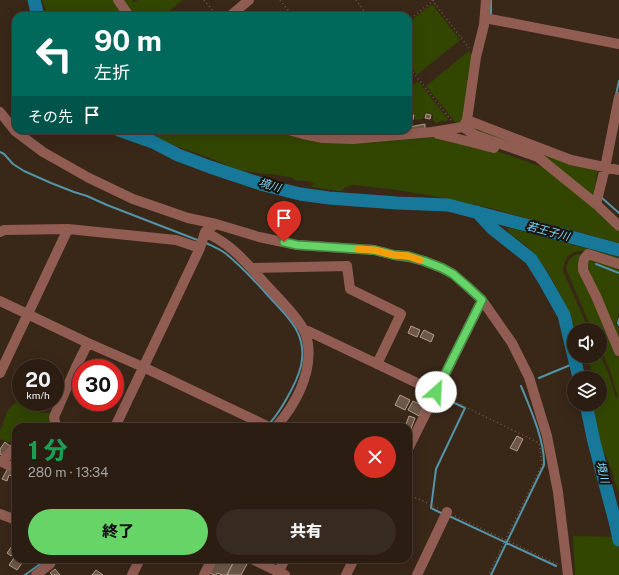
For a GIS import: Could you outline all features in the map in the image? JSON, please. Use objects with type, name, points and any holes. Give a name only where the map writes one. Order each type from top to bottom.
[{"type":"street","points":[[118,0],[126,12]]},
{"type":"street","points":[[235,12],[249,0]]},
{"type":"street","points":[[462,125],[484,25],[486,0]]},
{"type":"street","points":[[485,18],[619,44]]},
{"type":"street","points":[[596,204],[605,168],[619,97]]},
{"type":"street","points":[[0,112],[12,127]]},
{"type":"street","points":[[462,125],[474,135],[538,157],[596,204],[619,226]]},
{"type":"street","points":[[412,134],[432,132],[462,125],[571,160],[619,170]]},
{"type":"street","points":[[432,132],[507,152],[554,170]]},
{"type":"street","points":[[19,134],[43,152],[89,178],[133,199],[188,218],[216,224],[259,237],[297,245],[374,250],[394,255],[408,256],[442,268],[453,274],[482,300],[512,343],[529,377],[547,436],[556,485],[568,575]]},
{"type":"street","points":[[303,134],[323,138],[353,139],[409,134]]},
{"type":"street","points":[[117,423],[200,248],[205,232],[216,224]]},
{"type":"street","points":[[0,232],[4,230],[68,229],[176,240],[200,248]]},
{"type":"street","points":[[0,373],[68,229]]},
{"type":"street","points":[[205,232],[233,250],[252,268],[291,312],[304,330],[309,350],[307,369],[300,390],[292,405],[279,423]]},
{"type":"street","points":[[619,264],[588,254],[582,264],[583,270],[596,296],[619,351]]},
{"type":"street","points":[[252,268],[347,266],[350,289],[401,314],[377,364]]},
{"type":"street","points":[[412,441],[482,300]]},
{"type":"street","points":[[0,301],[261,423]]},
{"type":"street","points":[[304,330],[436,392]]},
{"type":"street","points":[[55,423],[54,417],[88,343]]},
{"type":"street","points":[[12,450],[1,462],[12,467]]},
{"type":"street","points":[[417,575],[447,512]]},
{"type":"street","points":[[0,514],[12,518]]},
{"type":"street","points":[[36,575],[51,563]]},
{"type":"street","points":[[132,575],[138,563]]},
{"type":"street","points":[[204,575],[210,563]]},
{"type":"street","points":[[259,563],[280,574],[284,563]]},
{"type":"street","points":[[346,575],[352,563]]},
{"type":"path","points":[[204,0],[214,12]]},
{"type":"path","points":[[280,0],[290,12]]},
{"type":"path","points":[[356,0],[365,12]]},
{"type":"path","points":[[412,18],[433,0],[476,57]]},
{"type":"path","points":[[412,71],[453,123],[462,125]]},
{"type":"path","points":[[436,392],[539,443],[542,465],[488,575]]},
{"type":"path","points":[[412,496],[557,564],[558,568]]},
{"type":"green space","points":[[42,0],[115,0],[122,12],[46,12]]},
{"type":"green space","points":[[121,0],[132,0],[134,3],[138,0],[183,0],[168,12],[128,12]]},
{"type":"green space","points":[[433,5],[460,40],[417,75],[412,68],[412,20]]},
{"type":"green space","points":[[469,51],[474,57],[464,121],[457,124],[426,86]]},
{"type":"green space","points":[[418,81],[448,119],[447,121],[436,123],[433,120],[433,115],[425,113],[423,119],[415,120],[414,114],[412,114],[412,86]]},
{"type":"green space","points":[[475,127],[598,169],[594,199],[541,155],[477,133],[473,128]]},
{"type":"green space","points":[[153,134],[297,134],[317,140],[425,134],[467,143],[500,152],[545,168],[619,229],[619,243],[490,208],[428,195],[353,185],[346,187],[341,191],[313,187],[312,186],[314,184],[311,182],[294,180],[293,178],[287,176],[239,170],[173,145]]},
{"type":"green space","points":[[508,228],[514,229],[619,257],[619,261],[584,251],[579,251],[571,253],[566,259],[563,271],[586,323],[573,323],[553,281],[541,263],[522,242],[508,232]]},
{"type":"green space","points":[[577,254],[582,254],[596,303],[605,323],[589,323],[567,271],[567,265]]},
{"type":"green space","points":[[591,258],[619,266],[619,272],[596,263],[595,264],[619,274],[619,313],[616,323],[619,330],[619,345],[585,269],[587,259]]},
{"type":"green space","points":[[607,328],[619,356],[619,493],[607,458],[598,443],[593,411],[607,411],[607,371],[592,371],[589,363],[604,363],[608,372],[616,398],[618,397],[607,363]]},
{"type":"green space","points":[[12,406],[12,411],[40,411],[40,413],[50,413],[53,415],[54,423],[12,423],[12,442],[0,439],[0,431],[8,410]]},
{"type":"green space","points":[[573,536],[619,537],[619,575],[575,575]]},
{"type":"building","points":[[426,114],[431,115],[430,119],[425,118]]},
{"type":"building","points":[[425,124],[425,129],[412,131],[412,126]]},
{"type":"building","points":[[331,134],[342,134],[342,136],[332,136]]},
{"type":"building","points":[[411,326],[420,330],[417,337],[408,333]]},
{"type":"building","points":[[424,330],[434,335],[431,342],[420,337]]},
{"type":"building","points":[[400,395],[410,400],[405,410],[395,405]]},
{"type":"building","points":[[413,401],[424,406],[419,416],[408,410]]},
{"type":"building","points":[[409,416],[415,418],[412,426],[412,423],[406,423]]},
{"type":"building","points":[[517,436],[523,439],[517,451],[510,448]]},
{"type":"building","points":[[5,442],[11,447],[3,456],[0,454],[0,449]]},
{"type":"building","points":[[8,468],[12,469],[12,476],[9,475],[7,481],[2,479]]},
{"type":"building","points":[[12,546],[11,556],[7,553]]},
{"type":"building","points":[[12,561],[12,563],[22,563],[17,570],[9,565]]},
{"type":"building","points":[[215,563],[233,563],[227,575],[217,573],[214,575],[210,573]]},
{"type":"building","points":[[233,563],[247,564],[241,575],[227,575]]},
{"type":"building","points":[[55,569],[60,575],[52,575],[50,573]]},
{"type":"building","points":[[96,570],[103,575],[92,575]]},
{"type":"waterway","name":"境川","points":[[34,0],[37,12]]},
{"type":"waterway","points":[[491,0],[491,14]]},
{"type":"waterway","points":[[616,95],[619,81]]},
{"type":"waterway","name":"境川","points":[[130,134],[153,142],[178,155],[210,167],[264,185],[300,194],[329,198],[448,205],[619,250]]},
{"type":"waterway","points":[[0,152],[4,154],[13,164],[24,171],[200,241]]},
{"type":"waterway","points":[[601,197],[619,213]]},
{"type":"waterway","name":"境川","points":[[477,212],[493,229],[531,259],[543,278],[564,315],[577,371]]},
{"type":"waterway","points":[[206,243],[225,253],[250,276],[291,321],[301,340],[302,357],[299,374],[285,401],[270,423]]},
{"type":"waterway","points":[[596,264],[619,273]]},
{"type":"waterway","points":[[619,319],[619,325]]},
{"type":"waterway","points":[[539,378],[575,363]]},
{"type":"waterway","points":[[491,575],[544,465],[540,435],[521,386]]},
{"type":"waterway","points":[[438,395],[465,408],[436,469],[431,508],[443,514]]},
{"type":"waterway","name":"境川","points":[[587,411],[619,540]]},
{"type":"waterway","points":[[449,516],[556,566]]},
{"type":"waterway","points":[[25,575],[42,563]]},
{"type":"slow traffic","points":[[358,249],[374,250],[394,255],[408,256],[420,260]]},
{"type":"route","points":[[284,242],[297,245],[374,250],[394,255],[408,256],[442,268],[453,274],[482,300],[436,392]]},
{"type":"water label","name":"若王子川","points":[[548,231]]}]
